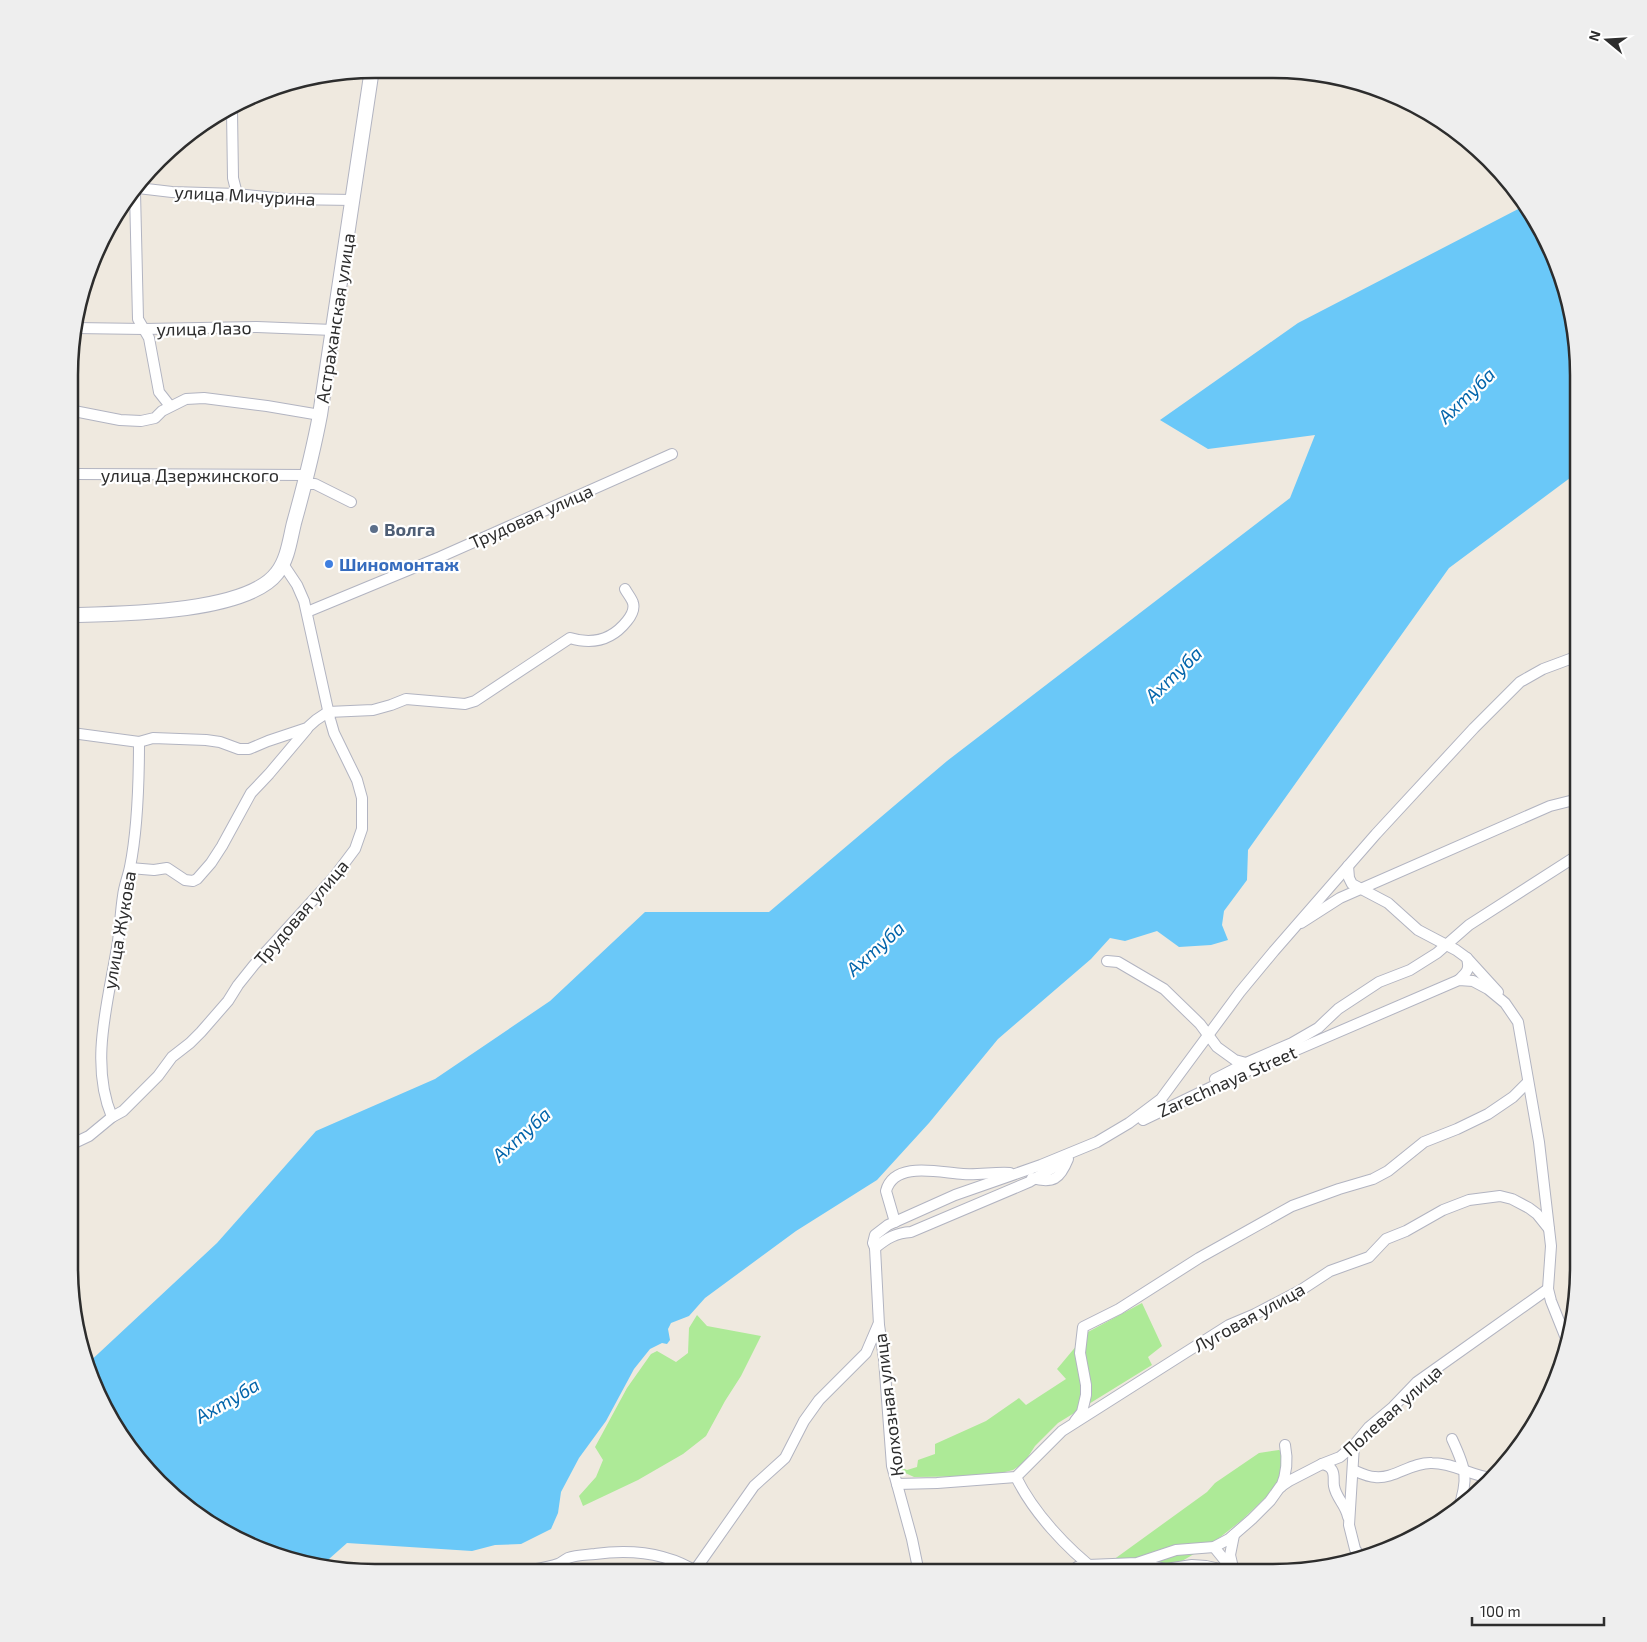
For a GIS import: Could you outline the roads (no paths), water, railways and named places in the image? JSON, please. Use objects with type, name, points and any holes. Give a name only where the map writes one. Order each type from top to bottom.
[{"type":"main road","name":"Астраханская улица","points":[[284,564],[320,415],[354,200],[371,77]]},
{"type":"main road","points":[[77,616],[151,612],[224,601],[257,590],[268,583],[284,564]]},
{"type":"street","points":[[232,114],[233,178],[237,194]]},
{"type":"street","name":"улица Мичурина","points":[[143,189],[285,199],[354,200]]},
{"type":"street","points":[[134,201],[138,319],[150,338],[159,392],[170,406]]},
{"type":"street","name":"улица Лазо","points":[[81,328],[257,327],[333,330]]},
{"type":"street","points":[[77,412],[120,420],[141,421],[155,418],[170,406],[186,399],[204,398],[320,415]]},
{"type":"street","name":"Трудовая улица","points":[[307,612],[440,557],[672,454]]},
{"type":"street","name":"улица Дзержинского","points":[[77,474],[306,479],[350,502]]},
{"type":"street","name":"Трудовая улица","points":[[77,1141],[88,1136],[132,1103],[158,1076],[172,1056],[190,1043],[215,1017],[254,965],[334,877],[355,849],[362,829],[362,798],[357,780],[334,732],[328,712],[307,612],[297,585],[284,564]]},
{"type":"street","points":[[130,868],[154,870],[167,868],[186,880],[192,881],[197,879],[222,846],[250,793],[316,720],[328,712],[373,710],[406,699],[465,704],[475,701],[570,638],[594,642],[614,635],[630,618],[634,610],[633,603],[625,589]]},
{"type":"street","points":[[1097,1142],[1162,1099],[1240,992],[1295,926],[1502,699],[1520,682],[1543,669],[1570,659]]},
{"type":"street","points":[[77,734],[139,742],[153,738],[206,740],[220,742],[239,749],[249,749],[307,728]]},
{"type":"street","name":"улица Жукова","points":[[112,1117],[106,1102],[102,1078],[104,1027],[117,950],[123,895],[130,868],[138,794],[139,742]]},
{"type":"street","points":[[1295,926],[1340,898],[1362,890],[1550,806],[1570,801]]},
{"type":"street","points":[[1176,1104],[1228,1071],[1292,1043],[1318,1028],[1338,1010],[1379,982],[1410,970],[1437,953],[1469,925],[1570,860]]},
{"type":"street","points":[[1348,866],[1349,878],[1352,884],[1388,902],[1418,930],[1467,958],[1495,988],[1501,1000],[1518,1022],[1539,1142],[1551,1246],[1548,1289],[1562,1331]]},
{"type":"street","points":[[1458,980],[1468,972],[1467,958]]},
{"type":"street","points":[[1106,961],[1118,962],[1164,989],[1200,1024],[1217,1047],[1235,1060],[1246,1062]]},
{"type":"street","points":[[1458,980],[1473,981],[1488,989],[1501,1000]]},
{"type":"street","name":"Zarechnaya Street","points":[[875,1248],[886,1238],[898,1233],[910,1232],[1035,1179],[1069,1156],[1222,1082],[1458,980]]},
{"type":"street","points":[[1073,1424],[1082,1412],[1086,1395],[1080,1353],[1083,1326],[1119,1309],[1199,1258],[1292,1206],[1373,1179],[1388,1171],[1424,1142],[1488,1114],[1513,1097],[1528,1082]]},
{"type":"street","points":[[875,1248],[873,1243],[876,1235],[895,1222],[955,1195],[1069,1156]]},
{"type":"street","points":[[895,1222],[886,1190],[891,1180],[904,1172],[929,1171],[963,1174],[1001,1172],[1035,1179]]},
{"type":"street","name":"Луговая улица","points":[[1016,1477],[1062,1431],[1229,1325],[1293,1294],[1330,1271],[1369,1256],[1386,1239],[1406,1231],[1443,1210],[1469,1200],[1500,1196],[1522,1203],[1537,1214],[1549,1229]]},
{"type":"street","name":"Колхозная улица","points":[[875,1248],[879,1325],[883,1350],[892,1466],[917,1564]]},
{"type":"street","name":"Полевая улица","points":[[1137,1564],[1176,1550],[1214,1547],[1234,1535],[1252,1519],[1280,1488],[1289,1481],[1340,1457],[1417,1382],[1548,1289]]},
{"type":"street","name":"Колхозная улица","points":[[702,1564],[754,1486],[784,1458],[804,1421],[819,1400],[866,1353],[879,1325]]},
{"type":"street","points":[[1452,1439],[1466,1478],[1461,1496]]},
{"type":"street","name":"Полевая улица","points":[[1280,1488],[1287,1465],[1285,1445]]},
{"type":"street","points":[[1349,1525],[1354,1445]]},
{"type":"street","points":[[1353,1470],[1375,1477],[1387,1476],[1420,1463],[1450,1464],[1484,1475]]},
{"type":"street","points":[[1322,1464],[1328,1466],[1334,1472],[1334,1486],[1346,1510],[1357,1552]]},
{"type":"street","points":[[897,1484],[1016,1477],[1039,1514],[1087,1564]]},
{"type":"street","points":[[1232,1564],[1230,1555],[1234,1535]]},
{"type":"street","points":[[1214,1547],[1228,1564]]},
{"type":"street","name":"Колхозная улица","points":[[558,1564],[568,1558],[627,1551],[660,1556],[683,1564]]},
{"type":"water","name":"Ахтуба","points":[[1518,209],[1530,226],[1547,261],[1564,317],[1570,375],[1570,478],[1449,568],[1248,850],[1247,880],[1224,911],[1222,925],[1228,940],[1211,945],[1179,947],[1157,931],[1125,941],[1110,938],[1091,959],[998,1039],[929,1123],[877,1180],[796,1231],[705,1298],[689,1316],[671,1323],[668,1329],[670,1340],[667,1344],[662,1343],[650,1349],[634,1369],[606,1421],[579,1458],[561,1492],[558,1513],[551,1529],[521,1544],[495,1545],[472,1551],[347,1543],[326,1560],[279,1549],[243,1534],[226,1525],[179,1491],[151,1463],[117,1416],[92,1359],[217,1243],[316,1131],[435,1079],[550,1001],[645,912],[769,912],[947,761],[1290,498],[1315,435],[1208,449],[1160,420],[1298,323]]},
{"type":"place","name":"Волга","points":[[374,529]]},
{"type":"place","name":"Шиномонтаж","points":[[329,564]]}]
